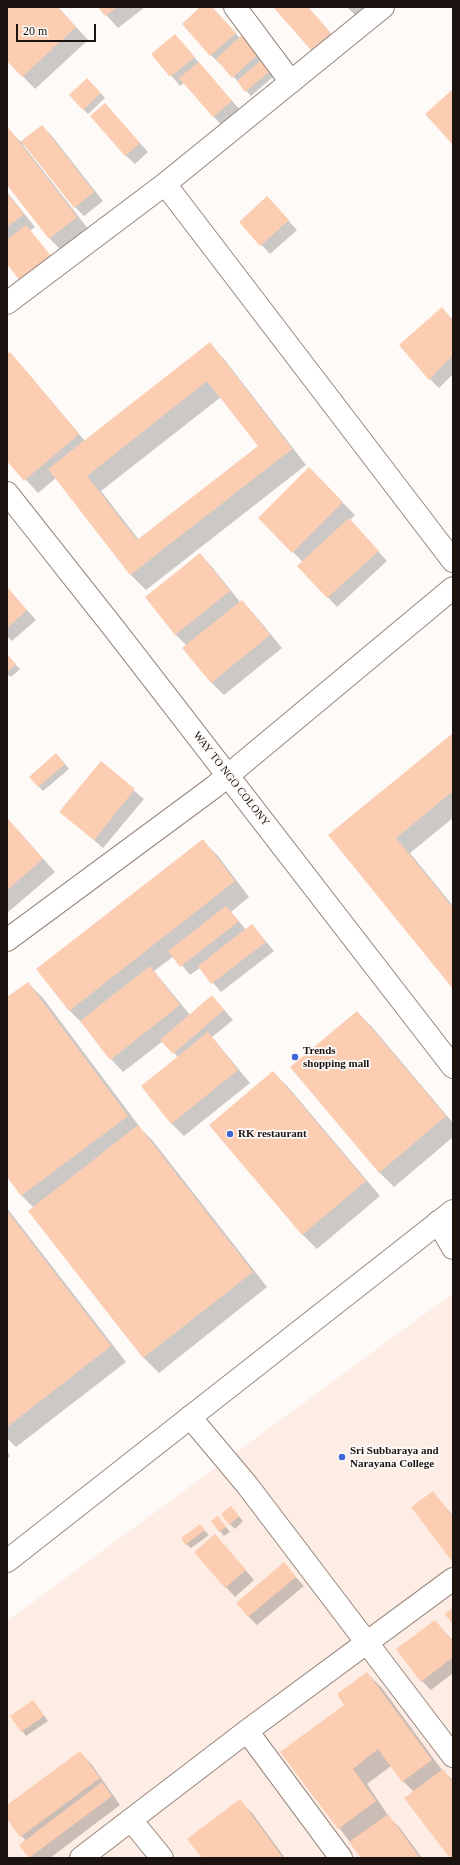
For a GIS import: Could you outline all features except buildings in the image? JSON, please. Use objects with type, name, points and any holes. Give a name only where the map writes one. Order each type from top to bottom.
[{"type":"main road","points":[[235,7],[291,82]]},
{"type":"main road","points":[[7,303],[165,184],[383,7]]},
{"type":"main road","points":[[165,184],[453,561]]},
{"type":"main road","name":"WAY TO NGO COLONY","points":[[7,493],[228,775],[453,1067]]},
{"type":"main road","points":[[7,940],[228,775],[453,588]]},
{"type":"main road","points":[[7,1561],[446,1217],[453,1248]]},
{"type":"main road","points":[[190,1417],[246,1485],[453,1756]]},
{"type":"main road","points":[[81,1858],[247,1731],[453,1579]]},
{"type":"main road","points":[[247,1731],[341,1858]]},
{"type":"main road","points":[[131,1820],[162,1858]]},
{"type":"shaded area","name":"Sri Subbaraya and Narayana College","points":[[453,1293],[453,1858],[7,1858],[7,1621]]},
{"type":"place","name":"Trends shopping mall","points":[[295,1057]]},
{"type":"place","name":"RK restaurant","points":[[230,1134]]},
{"type":"place","name":"Sri Subbaraya and Narayana College","points":[[342,1457]]}]
